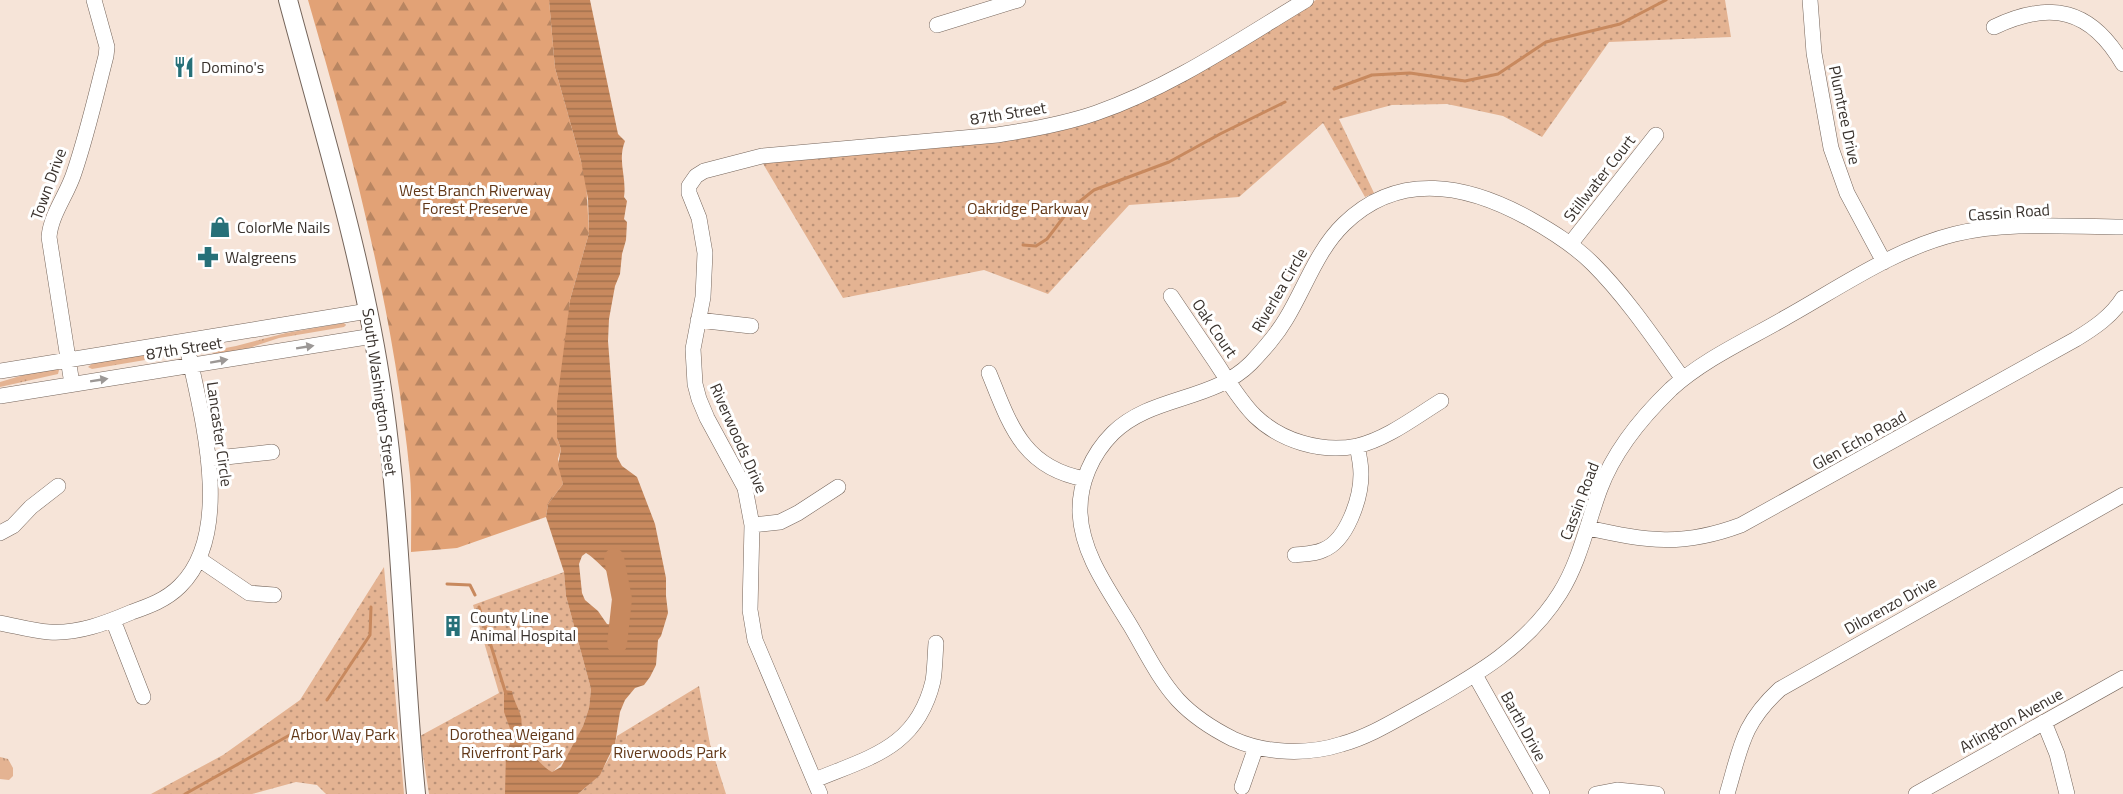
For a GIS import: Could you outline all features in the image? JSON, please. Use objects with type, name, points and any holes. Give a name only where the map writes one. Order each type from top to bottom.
[{"type":"main road","name":"South Washington Street","points":[[288,0],[341,193],[373,336],[390,448],[416,794]]},
{"type":"street","name":"Town Drive","points":[[72,384],[50,227],[75,172],[106,56],[107,47],[94,0]]},
{"type":"street","points":[[937,25],[1018,0]]},
{"type":"street","name":"87th Street","points":[[691,182],[705,171],[715,167],[762,156],[997,135],[1030,130],[1094,114],[1153,90],[1181,75],[1305,0]]},
{"type":"street","name":"Plumtree Drive","points":[[1810,0],[1814,53],[1831,148],[1847,193],[1884,262]]},
{"type":"street","points":[[1994,27],[2029,11],[2046,9],[2066,12],[2086,20],[2097,28],[2123,64]]},
{"type":"street","name":"Stillwater Court","points":[[1571,243],[1656,135]]},
{"type":"street","name":"Riverwoods Drive","points":[[691,182],[688,190],[699,218],[705,253],[705,282],[693,349],[693,368],[699,399],[745,488],[752,525],[752,624],[755,640],[817,787]]},
{"type":"street","name":"Riverlea Circle","points":[[1253,746],[1238,742],[1200,720],[1182,704],[1155,668],[1089,554],[1080,510],[1085,479],[1097,451],[1127,422],[1157,405],[1200,393],[1228,381],[1245,369],[1270,343],[1287,318],[1323,249],[1341,226],[1372,203],[1391,195],[1421,188],[1474,193],[1518,212],[1571,243],[1598,268],[1683,379]]},
{"type":"street","name":"Cassin Road","points":[[1253,746],[1297,751],[1341,745],[1384,726],[1475,675],[1513,648],[1547,611],[1574,566],[1608,471],[1621,448],[1650,410],[1683,379],[1712,360],[1884,262],[1933,241],[1979,230],[2012,226],[2123,227]]},
{"type":"street","name":"Oak Court","points":[[1171,296],[1228,381],[1264,423],[1288,438],[1316,446],[1357,446]]},
{"type":"street","name":"Glen Echo Road","points":[[1588,528],[1660,541],[1702,537],[1741,525],[2095,328],[2123,298]]},
{"type":"street","name":"87th Street","points":[[0,371],[368,311]]},
{"type":"street","points":[[698,320],[751,326]]},
{"type":"street","name":"87th Street","points":[[0,396],[373,336]]},
{"type":"street","name":"Lancaster Circle","points":[[0,623],[35,631],[70,632],[113,620],[156,603],[169,595],[188,577],[199,559],[207,531],[210,502],[208,459],[186,342]]},
{"type":"street","points":[[989,374],[1013,430],[1028,451],[1062,474],[1085,479]]},
{"type":"street","points":[[1295,555],[1323,550],[1346,527],[1357,503],[1360,487],[1361,473],[1357,446],[1385,435],[1441,401]]},
{"type":"street","points":[[208,459],[272,452]]},
{"type":"street","points":[[0,533],[19,521],[31,507],[58,486]]},
{"type":"street","points":[[752,525],[780,522],[838,487]]},
{"type":"street","name":"Dilorenzo Drive","points":[[1727,794],[1749,725],[1780,689],[2123,495]]},
{"type":"street","points":[[199,559],[249,593],[274,595]]},
{"type":"street","points":[[113,620],[143,697]]},
{"type":"street","points":[[817,787],[880,753],[906,734],[919,716],[930,689],[936,644]]},
{"type":"street","name":"Barth Drive","points":[[1475,675],[1542,794]]},
{"type":"street","name":"Arlington Avenue","points":[[1916,794],[2123,678]]},
{"type":"street","points":[[2044,722],[2057,754],[2067,794]]},
{"type":"street","points":[[1242,787],[1253,746]]},
{"type":"street","points":[[1596,794],[1617,790],[1657,794]]},
{"type":"green space","name":"West Branch Riverway Forest Preserve","points":[[308,0],[549,0],[555,68],[586,179],[589,233],[570,300],[557,438],[561,449],[558,459],[563,484],[548,504],[546,517],[457,548],[411,552],[410,475],[403,414],[383,294],[341,117]]},
{"type":"green space","name":"Oakridge Parkway","points":[[1316,0],[1725,0],[1731,37],[1609,42],[1542,137],[1503,116],[1447,104],[1392,105],[1339,119],[1374,193],[1365,197],[1323,123],[1239,197],[1129,205],[1048,294],[984,270],[843,298],[762,162],[980,143],[1187,78]]},
{"type":"green space","points":[[344,323],[346,325],[344,327],[279,338],[243,350],[212,353],[215,350],[286,333]]},
{"type":"green space","points":[[166,353],[151,359],[92,369],[88,367],[93,363]]},
{"type":"green space","points":[[57,369],[58,374],[0,387],[0,382]]},
{"type":"green space","name":"Arbor Way Park","points":[[384,567],[404,794],[326,794],[317,785],[296,782],[252,794],[151,794],[223,755],[300,700]]},
{"type":"green space","name":"Dorothea Weigand Riverfront Park","points":[[564,572],[566,596],[591,689],[589,708],[583,726],[566,759],[530,794],[429,794],[420,736],[499,693],[473,605]]},
{"type":"green space","name":"Riverwoods Park","points":[[699,686],[710,744],[726,794],[578,794],[603,768],[617,736]]},
{"type":"green space","points":[[0,757],[8,759],[13,768],[13,776],[9,780],[0,779]]},
{"type":"shaded area","points":[[549,0],[590,0],[618,134],[625,141],[622,162],[624,197],[627,201],[624,219],[627,222],[626,240],[609,319],[608,341],[617,457],[622,466],[637,477],[655,524],[666,578],[668,613],[658,640],[656,665],[644,685],[635,688],[625,700],[620,712],[615,744],[600,775],[578,794],[505,794],[506,752],[513,737],[504,712],[504,690],[512,691],[532,753],[552,772],[561,767],[583,726],[589,708],[591,689],[566,596],[564,572],[546,517],[548,504],[563,484],[558,465],[561,449],[557,438],[557,402],[570,300],[589,233],[588,199],[581,161],[555,68]],"holes":[[[586,553],[615,579],[622,592],[621,617],[613,624],[607,624],[598,611],[585,600],[582,593],[579,564],[582,556]]]},
{"type":"waterway","points":[[1334,89],[1372,75],[1410,73],[1465,81],[1498,74],[1546,42],[1620,24],[1666,0]]},
{"type":"waterway","points":[[1023,245],[1036,246],[1047,239],[1069,210],[1094,190],[1169,162],[1285,102]]},
{"type":"waterway","points":[[614,558],[622,599],[617,644]]},
{"type":"waterway","points":[[447,584],[470,585],[475,595]]},
{"type":"waterway","points":[[327,700],[370,635],[371,607]]},
{"type":"waterway","points":[[479,607],[506,694]]},
{"type":"waterway","points":[[185,794],[295,732]]},
{"type":"place","name":"Domino's","points":[[184,67]]},
{"type":"place","name":"ColorMe Nails","points":[[220,227]]},
{"type":"place","name":"Walgreens","points":[[208,257]]},
{"type":"place","name":"County Line Animal Hospital","points":[[453,626]]}]
